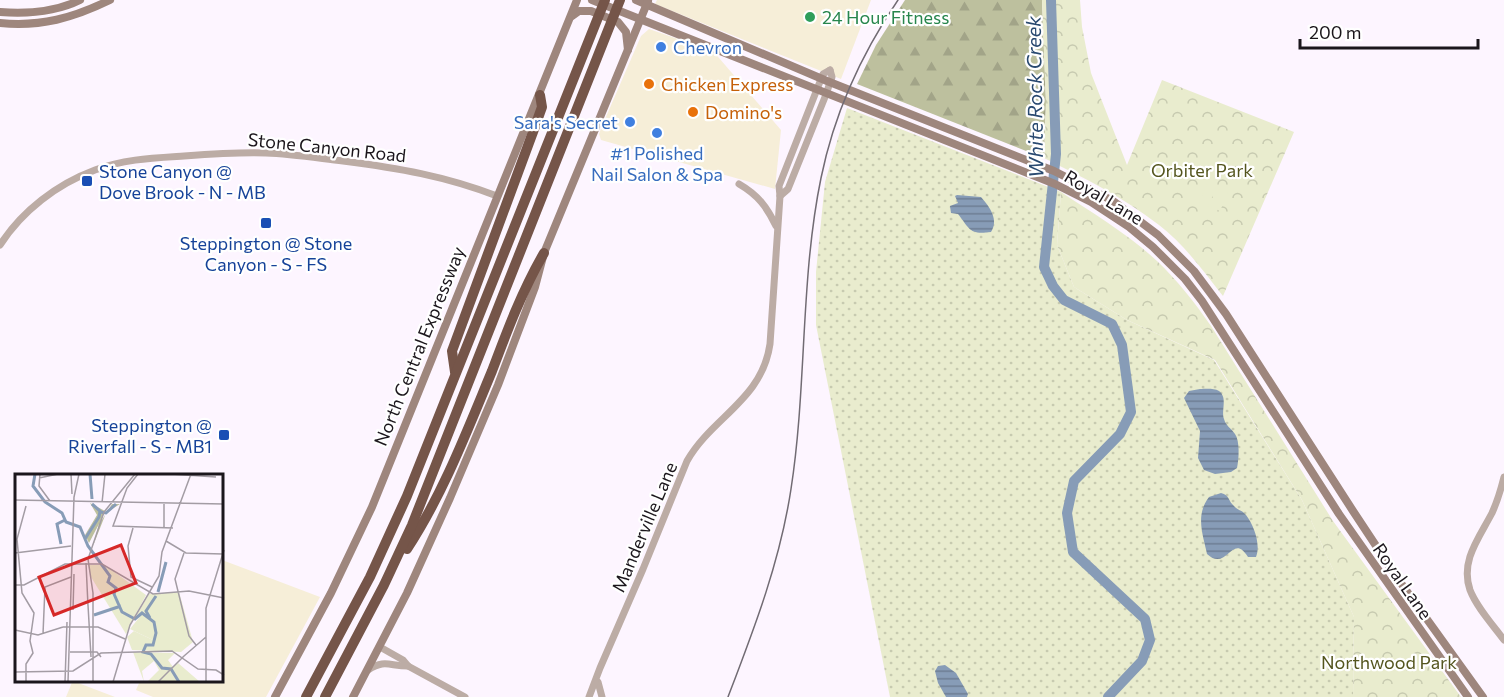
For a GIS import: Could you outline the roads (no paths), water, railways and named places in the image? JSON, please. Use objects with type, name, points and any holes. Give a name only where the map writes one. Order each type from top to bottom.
[{"type":"highway","points":[[306,697],[380,556],[414,477],[605,0]]},
{"type":"highway","points":[[325,697],[384,585],[412,525],[473,376],[620,0]]},
{"type":"highway","points":[[455,376],[452,351],[542,107],[540,95]]},
{"type":"highway","points":[[384,585],[421,527],[440,489],[476,408],[526,283],[544,254]]},
{"type":"main road","points":[[0,12],[45,11],[62,8],[80,0]]},
{"type":"main road","points":[[0,23],[29,23],[63,19],[82,14],[110,0]]},
{"type":"main road","name":"North Central Expressway","points":[[275,697],[331,593],[372,507],[578,0]]},
{"type":"main road","name":"Royal Lane","points":[[592,0],[1054,184],[1092,202],[1145,240],[1185,279],[1202,301],[1339,514],[1468,697]]},
{"type":"main road","name":"Royal Lane","points":[[636,0],[648,2],[788,65],[1054,171],[1076,181],[1125,210],[1158,235],[1194,271],[1238,330],[1346,502],[1484,697]]},
{"type":"main road","points":[[353,697],[422,563],[485,417],[535,288],[544,254],[648,2]]},
{"type":"main road","points":[[570,18],[579,11],[585,10],[618,22],[626,32],[628,51]]},
{"type":"main road","points":[[1185,279],[1194,271]]},
{"type":"street","name":"Manderville Lane","points":[[590,697],[687,461],[697,446],[749,392],[763,372],[770,344],[780,186],[824,74],[830,70],[832,77],[825,97],[788,189],[780,196]]},
{"type":"street","name":"Stone Canyon Road","points":[[0,245],[32,207],[66,184],[97,169],[135,159],[153,157],[236,153],[308,157],[420,172],[497,195]]},
{"type":"street","points":[[739,184],[760,198],[777,229]]},
{"type":"street","points":[[1504,477],[1493,509],[1470,554],[1467,570],[1474,600],[1504,640]]},
{"type":"street","points":[[380,647],[403,660],[408,666]]},
{"type":"street","points":[[368,670],[377,664],[384,663],[408,666],[465,697]]},
{"type":"street","points":[[597,676],[602,697]]},
{"type":"water","points":[[955,196],[981,197],[994,218],[991,232],[974,232],[958,214],[951,213],[950,206],[958,203]]},
{"type":"water","points":[[1217,390],[1222,394],[1223,416],[1237,437],[1238,445],[1237,468],[1231,472],[1215,474],[1204,470],[1198,458],[1200,431],[1184,398],[1189,391]]},
{"type":"water","points":[[1221,493],[1244,513],[1252,524],[1257,541],[1256,557],[1248,557],[1238,548],[1220,559],[1214,559],[1207,554],[1201,525],[1202,511],[1209,497]]},
{"type":"water","points":[[945,665],[956,673],[968,694],[967,697],[946,697],[938,683],[935,671],[938,666]]},
{"type":"waterway","name":"White Rock Creek","points":[[1051,0],[1056,154],[1044,267],[1053,286],[1064,300],[1112,324],[1122,345],[1131,412],[1120,434],[1074,481],[1067,513],[1073,552],[1145,619],[1150,640],[1142,661],[1108,697]]},
{"type":"tram line","points":[[728,697],[773,569],[791,489],[796,450],[806,294],[814,216],[821,178],[833,131],[851,85],[873,41],[898,0]]},
{"type":"place","name":"24 Hour Fitness","points":[[810,17]]},
{"type":"place","name":"Chevron","points":[[661,47]]},
{"type":"place","name":"Chicken Express","points":[[649,84]]},
{"type":"place","name":"Domino's","points":[[693,112]]},
{"type":"place","name":"Sara's Secret","points":[[630,122]]},
{"type":"place","name":"#1 Polished Nail Salon & Spa","points":[[657,133]]},
{"type":"place","name":"Stone Canyon @ Dove Brook - N - MB","points":[[87,181]]},
{"type":"place","name":"Steppington @ Stone Canyon - S - FS","points":[[266,223]]},
{"type":"place","name":"Steppington @ Riverfall - S - MB1","points":[[224,435]]},
{"type":"park label","name":"Orbiter Park","points":[[1202,170]]},
{"type":"park label","name":"Northwood Park","points":[[1389,662]]}]
